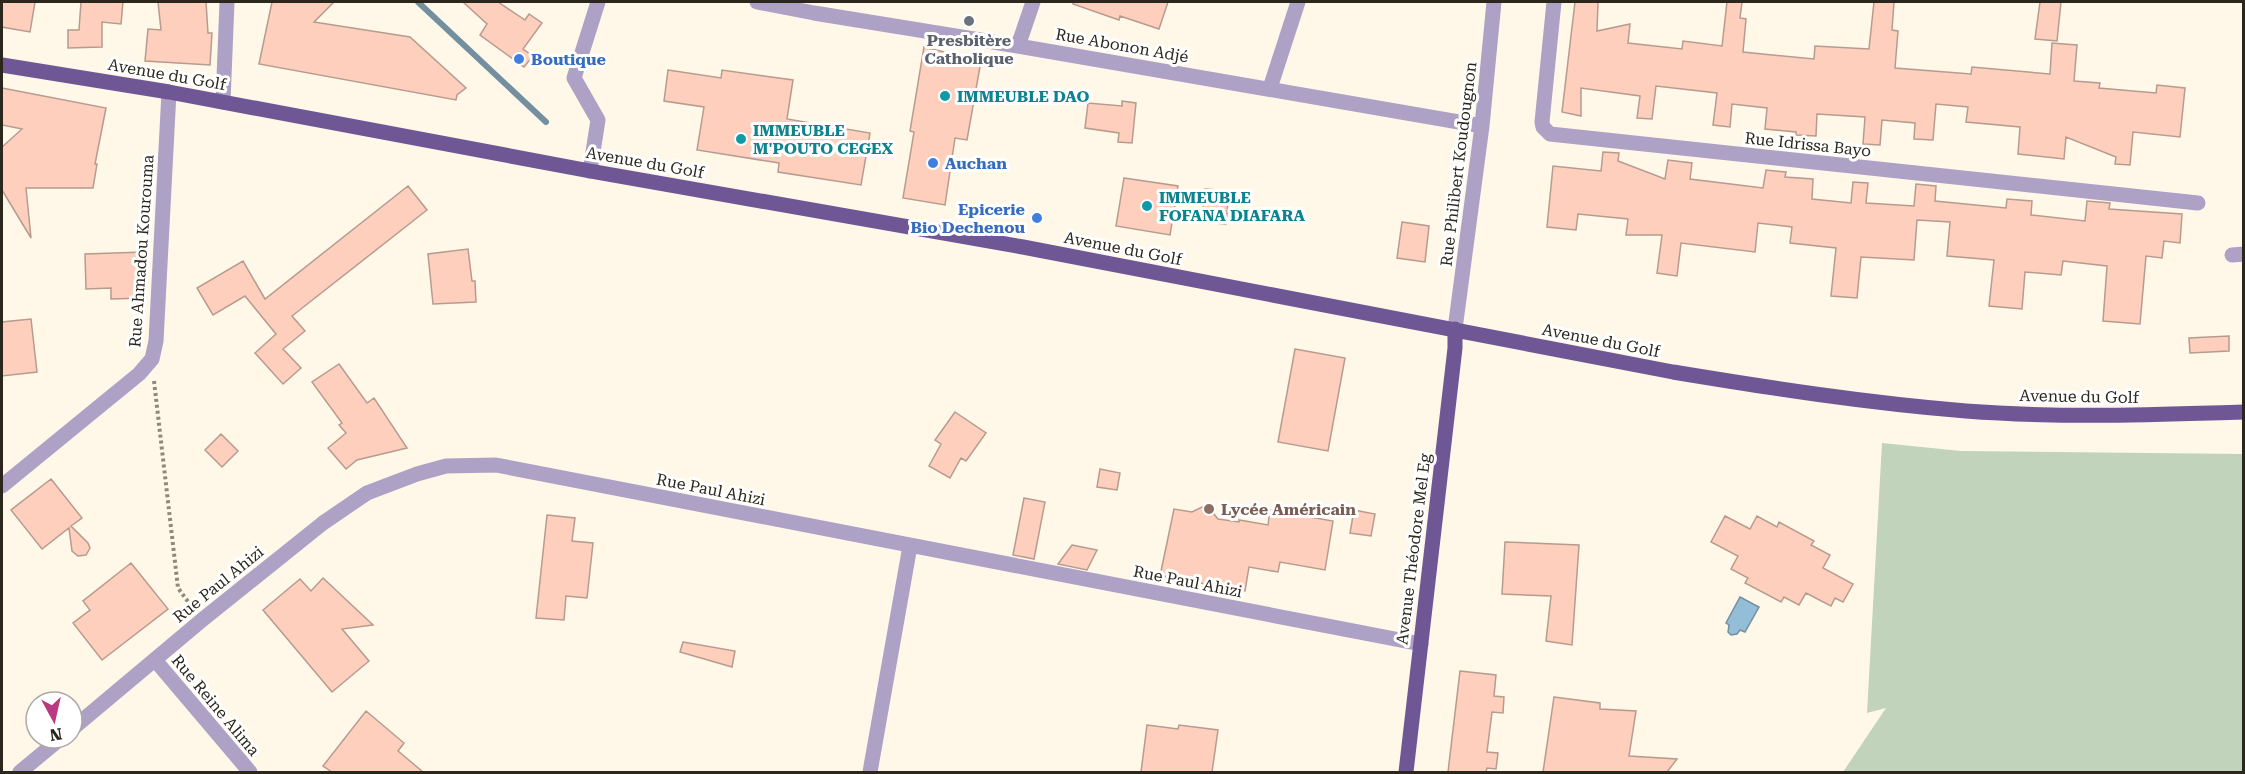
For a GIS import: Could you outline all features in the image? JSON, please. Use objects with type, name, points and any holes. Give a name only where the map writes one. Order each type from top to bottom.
[{"type":"main road","name":"Avenue du Golf","points":[[2,65],[169,92],[590,171],[1023,247],[1672,372],[1780,390],[1967,411],[2135,415],[2244,412]]},
{"type":"main road","name":"Avenue Théodore Mel Eg","points":[[1406,772],[1455,348],[1455,329]]},
{"type":"street","points":[[223,102],[227,2]]},
{"type":"street","points":[[590,171],[598,120],[574,78],[598,2]]},
{"type":"street","name":"Rue Abonon Adjé","points":[[757,2],[816,7],[1018,46],[1482,126]]},
{"type":"street","points":[[1018,46],[1033,2]]},
{"type":"street","points":[[1270,88],[1298,2]]},
{"type":"street","name":"Rue Philibert Koudougnon","points":[[1455,329],[1482,126],[1494,2]]},
{"type":"street","name":"Rue Idrissa Bayo","points":[[1554,2],[1542,122],[1543,127],[1550,134],[2198,203]]},
{"type":"street","name":"Rue Ahmadou Kourouma","points":[[2,486],[124,387],[152,359],[156,341],[169,92]]},
{"type":"street","name":"Rue Paul Ahizi","points":[[84,719],[323,523],[367,493],[417,474],[446,466],[496,465],[1421,644]]},
{"type":"street","points":[[870,772],[910,546]]},
{"type":"street","name":"Rue Reine Alima","points":[[155,660],[250,772]]},
{"type":"street","points":[[20,772],[47,750]]},
{"type":"path","points":[[152,359],[178,588],[202,620]]},
{"type":"green space","points":[[1882,443],[1961,451],[2243,454],[2243,772],[1843,772],[1886,708],[1867,713]]},
{"type":"water","points":[[1740,597],[1759,607],[1745,632],[1740,630],[1737,634],[1731,635],[1728,632],[1729,625],[1726,623]]},
{"type":"building","points":[[2,2],[35,2],[30,32],[2,27]]},
{"type":"building","points":[[81,2],[123,2],[121,24],[102,22],[102,47],[68,48],[68,30],[79,30]]},
{"type":"building","points":[[158,2],[206,2],[208,33],[212,33],[210,65],[145,61],[148,29],[161,30]]},
{"type":"building","points":[[272,2],[334,2],[314,22],[410,37],[466,88],[457,95],[456,100],[259,64]]},
{"type":"building","points":[[463,2],[498,2],[525,20],[529,14],[542,23],[523,49],[533,56],[524,67],[480,35],[487,24]]},
{"type":"building","points":[[1073,2],[1168,2],[1159,29],[1120,16],[1119,20],[1073,4]]},
{"type":"building","points":[[1575,2],[1598,2],[1597,31],[1630,24],[1628,43],[1682,49],[1683,41],[1722,46],[1727,2],[1742,2],[1740,18],[1746,19],[1743,52],[1814,59],[1815,46],[1869,49],[1874,2],[1894,2],[1892,30],[1898,31],[1895,68],[1971,74],[1972,67],[2050,74],[2052,43],[2077,45],[2074,81],[2100,83],[2099,88],[2156,93],[2157,85],[2185,88],[2180,137],[2133,132],[2130,165],[2115,164],[2116,157],[2066,137],[2064,159],[2018,154],[2020,127],[1966,122],[1968,107],[1936,104],[1933,140],[1914,139],[1915,123],[1882,120],[1880,145],[1863,144],[1865,117],[1817,114],[1816,136],[1796,135],[1796,132],[1765,129],[1767,108],[1732,104],[1730,127],[1713,125],[1717,93],[1656,86],[1652,119],[1637,118],[1640,96],[1581,88],[1581,116],[1562,112]]},
{"type":"building","points":[[2040,2],[2061,2],[2057,41],[2035,39]]},
{"type":"building","name":"IMMEUBLE DAO","points":[[924,47],[981,61],[967,140],[955,138],[945,205],[903,198],[914,132],[910,131]]},
{"type":"building","points":[[668,70],[721,78],[722,70],[793,80],[787,119],[870,133],[861,185],[778,172],[779,163],[697,150],[704,107],[664,101]]},
{"type":"building","points":[[2,88],[106,108],[95,164],[97,164],[93,188],[26,188],[31,238],[2,190],[2,147],[22,129],[2,125]]},
{"type":"building","points":[[1122,101],[1136,103],[1132,143],[1118,142],[1119,133],[1085,128],[1088,103],[1122,106]]},
{"type":"building","points":[[1603,152],[1619,153],[1618,161],[1665,179],[1668,160],[1692,163],[1690,179],[1763,188],[1766,170],[1786,172],[1785,177],[1813,179],[1812,199],[1851,203],[1853,182],[1868,183],[1866,203],[1914,206],[1916,184],[1936,186],[1935,201],[2006,208],[2007,199],[2032,201],[2031,215],[2085,221],[2087,201],[2110,203],[2109,209],[2182,214],[2180,243],[2164,241],[2162,258],[2146,256],[2140,324],[2103,321],[2107,266],[2063,261],[2061,275],[2025,272],[2022,309],[1989,306],[1994,260],[1947,256],[1950,222],[1917,220],[1914,260],[1861,257],[1857,298],[1831,296],[1836,248],[1790,243],[1792,227],[1758,223],[1755,252],[1681,243],[1677,276],[1657,273],[1662,235],[1626,235],[1628,219],[1578,214],[1576,230],[1547,227],[1553,166],[1601,171]]},
{"type":"building","name":"IMMEUBLE FOFANA DIAFARA","points":[[1124,178],[1178,186],[1170,235],[1116,226]]},
{"type":"building","points":[[408,186],[427,210],[292,316],[305,331],[283,349],[301,368],[283,384],[255,353],[276,334],[245,296],[213,315],[197,288],[243,261],[265,299]]},
{"type":"building","points":[[1205,189],[1229,191],[1226,224],[1202,222]]},
{"type":"building","points":[[1402,222],[1429,226],[1425,262],[1397,258]]},
{"type":"building","points":[[468,249],[472,281],[475,281],[476,302],[433,304],[428,254]]},
{"type":"building","points":[[144,252],[146,298],[111,299],[111,288],[86,289],[85,254]]},
{"type":"building","points":[[31,319],[37,372],[2,376],[2,322]]},
{"type":"building","points":[[2229,336],[2229,351],[2190,353],[2189,338]]},
{"type":"building","points":[[1295,349],[1345,358],[1328,451],[1278,442]]},
{"type":"building","points":[[339,364],[367,403],[374,398],[407,448],[357,460],[346,469],[328,448],[346,433],[339,425],[342,423],[312,382]]},
{"type":"building","points":[[955,412],[986,433],[966,461],[961,458],[950,478],[929,466],[941,444],[935,440]]},
{"type":"building","points":[[221,434],[238,451],[222,467],[205,450]]},
{"type":"building","points":[[1100,469],[1120,473],[1117,490],[1097,487]]},
{"type":"building","points":[[51,479],[82,518],[71,526],[88,543],[90,548],[86,555],[78,556],[72,551],[69,528],[42,549],[11,510]]},
{"type":"building","points":[[1024,498],[1045,502],[1034,559],[1013,555]]},
{"type":"building","points":[[1202,507],[1210,509],[1218,519],[1239,522],[1239,520],[1268,525],[1270,510],[1333,521],[1325,570],[1280,562],[1278,572],[1249,567],[1245,591],[1160,576],[1174,509],[1192,512]]},
{"type":"building","points":[[1354,510],[1375,514],[1371,536],[1350,533]]},
{"type":"building","points":[[547,515],[575,518],[572,541],[593,543],[587,598],[566,596],[564,620],[536,618]]},
{"type":"building","points":[[1725,516],[1750,529],[1757,516],[1777,527],[1779,522],[1814,541],[1811,545],[1830,555],[1823,568],[1853,584],[1843,602],[1835,598],[1831,606],[1806,593],[1799,605],[1784,597],[1781,602],[1745,583],[1748,578],[1731,569],[1738,556],[1711,542]]},
{"type":"building","points":[[1505,542],[1579,545],[1572,645],[1546,641],[1551,596],[1502,594]]},
{"type":"building","points":[[1072,545],[1097,550],[1087,570],[1058,564]]},
{"type":"building","points":[[131,563],[168,609],[102,660],[73,623],[90,610],[83,601]]},
{"type":"building","points":[[323,578],[373,625],[342,629],[369,661],[332,692],[263,610],[300,579],[311,591]]},
{"type":"building","points":[[683,642],[735,651],[732,667],[680,652]]},
{"type":"building","points":[[1460,671],[1496,675],[1494,696],[1504,697],[1503,713],[1492,712],[1487,752],[1498,753],[1496,769],[1487,768],[1486,772],[1448,772]]},
{"type":"building","points":[[1554,697],[1600,703],[1600,709],[1636,711],[1629,756],[1677,759],[1667,772],[1543,772]]},
{"type":"building","points":[[366,711],[404,743],[398,751],[423,772],[332,772],[323,766]]},
{"type":"building","points":[[1147,725],[1178,729],[1179,725],[1218,730],[1212,772],[1141,772]]},
{"type":"waterway","points":[[418,2],[546,122]]},
{"type":"place","name":"Presbitère Catholique","points":[[969,21]]},
{"type":"place","name":"Boutique","points":[[519,59]]},
{"type":"place","name":"IMMEUBLE DAO","points":[[945,96]]},
{"type":"place","name":"IMMEUBLE M'POUTO CEGEX","points":[[741,139]]},
{"type":"place","name":"Auchan","points":[[933,163]]},
{"type":"place","name":"IMMEUBLE FOFANA DIAFARA","points":[[1147,206]]},
{"type":"place","name":"Epicerie Bio Dechenou","points":[[1037,218]]},
{"type":"place","name":"Lycée Américain","points":[[1209,509]]}]
